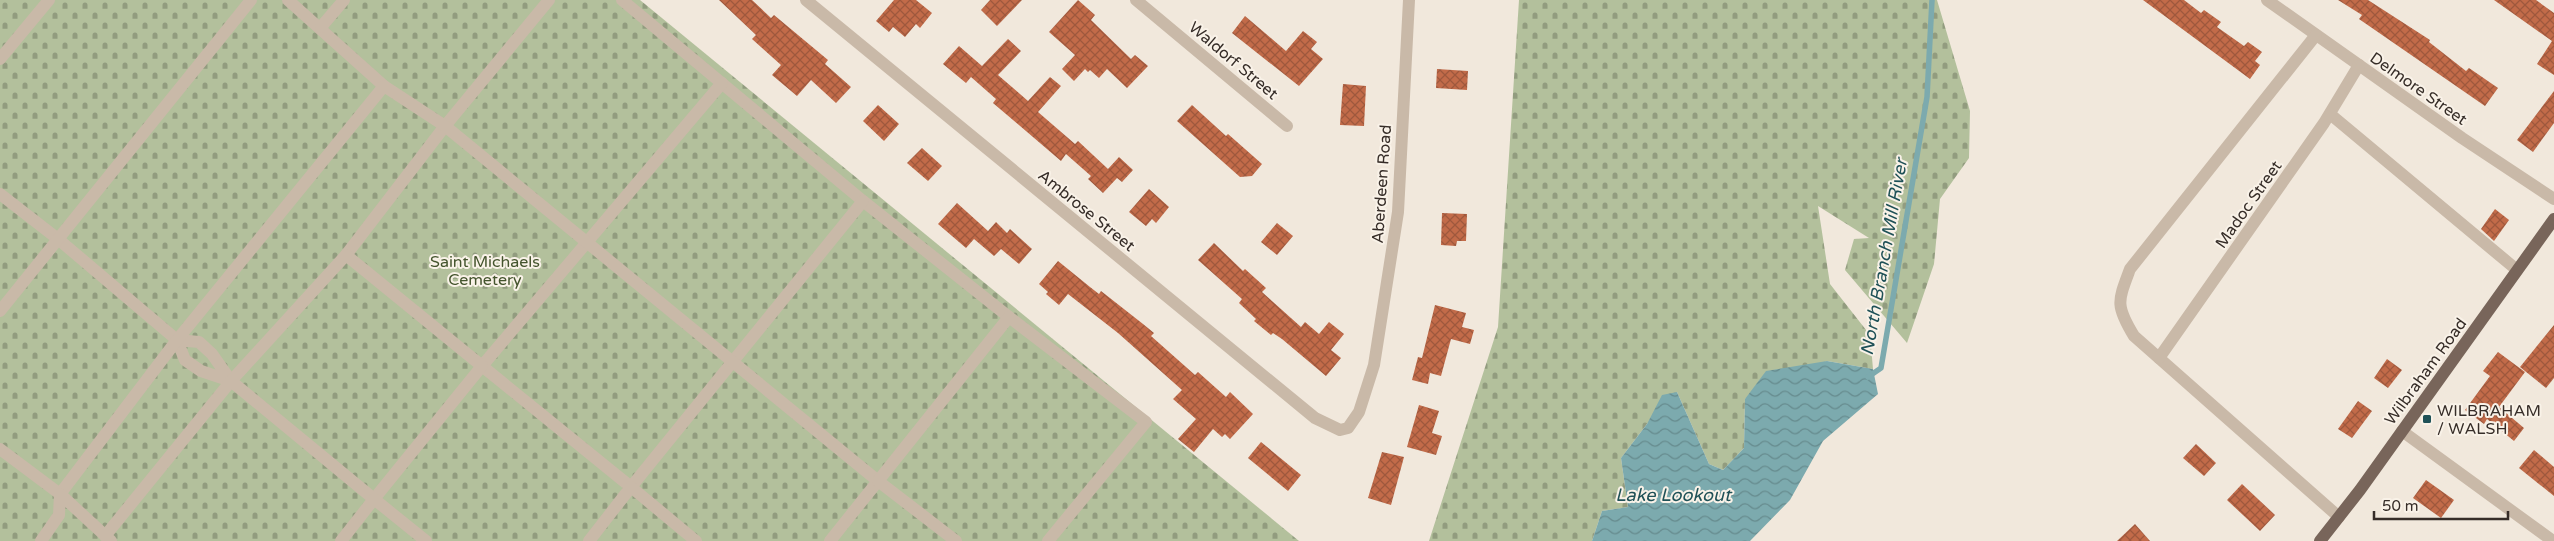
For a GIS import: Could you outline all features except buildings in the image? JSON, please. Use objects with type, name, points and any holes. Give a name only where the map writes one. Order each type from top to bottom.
[{"type":"main road","name":"Wilbraham Road","points":[[2320,541],[2402,431],[2554,219]]},
{"type":"street","points":[[0,59],[49,0]]},
{"type":"street","points":[[0,311],[251,0]]},
{"type":"street","points":[[288,0],[321,27],[384,86],[445,126],[587,244],[734,361],[878,481],[956,541]]},
{"type":"street","points":[[321,27],[344,0]]},
{"type":"street","points":[[0,449],[60,494],[108,539],[231,381],[346,255],[445,126],[550,0]]},
{"type":"street","points":[[622,0],[863,200],[1009,317],[1146,422],[1048,541]]},
{"type":"street","name":"Ambrose Street","points":[[806,0],[1315,418],[1340,430],[1344,430],[1352,424]]},
{"type":"street","name":"Waldorf Street","points":[[1136,0],[1287,126]]},
{"type":"street","name":"Aberdeen Road","points":[[1352,424],[1363,405],[1374,366],[1398,212],[1409,0]]},
{"type":"street","name":"Delmore Street","points":[[2268,0],[2462,138],[2554,200]]},
{"type":"street","points":[[2316,35],[2130,269],[2119,297],[2121,315],[2134,336],[2339,517]]},
{"type":"street","name":"Madoc Street","points":[[2159,358],[2330,114],[2359,65]]},
{"type":"street","points":[[341,541],[482,366],[722,83]]},
{"type":"street","points":[[41,541],[59,515],[60,494],[177,340],[384,86]]},
{"type":"street","points":[[2330,114],[2517,270]]},
{"type":"street","points":[[0,194],[58,239],[177,340],[184,360],[201,371],[231,381]]},
{"type":"street","points":[[589,541],[863,200]]},
{"type":"street","points":[[346,255],[696,541]]},
{"type":"street","points":[[830,541],[1009,317]]},
{"type":"street","points":[[177,340],[199,342],[212,354],[231,381],[426,541]]},
{"type":"street","points":[[2402,431],[2553,541]]},
{"type":"green space","name":"Saint Michaels Cemetery","points":[[0,0],[640,0],[1299,541],[0,541]]},
{"type":"green space","points":[[1519,0],[1937,0],[1970,111],[1969,158],[1940,199],[1934,264],[1907,343],[1845,270],[1854,239],[1869,238],[1818,206],[1830,284],[1870,335],[1873,369],[1827,361],[1745,399],[1744,448],[1723,470],[1709,464],[1677,392],[1647,424],[1621,458],[1628,507],[1602,511],[1592,541],[1429,541],[1498,327]]},
{"type":"water","name":"Lake Lookout","points":[[1827,361],[1873,369],[1878,394],[1823,441],[1790,500],[1750,541],[1592,541],[1602,511],[1628,507],[1621,458],[1647,424],[1662,395],[1677,392],[1709,464],[1723,470],[1744,448],[1745,399],[1766,371]]},
{"type":"waterway","name":"North Branch Mill River","points":[[1868,377],[1881,368],[1927,97],[1932,0]]},
{"type":"place","name":"WILBRAHAM / WALSH","points":[[2427,419]]}]
